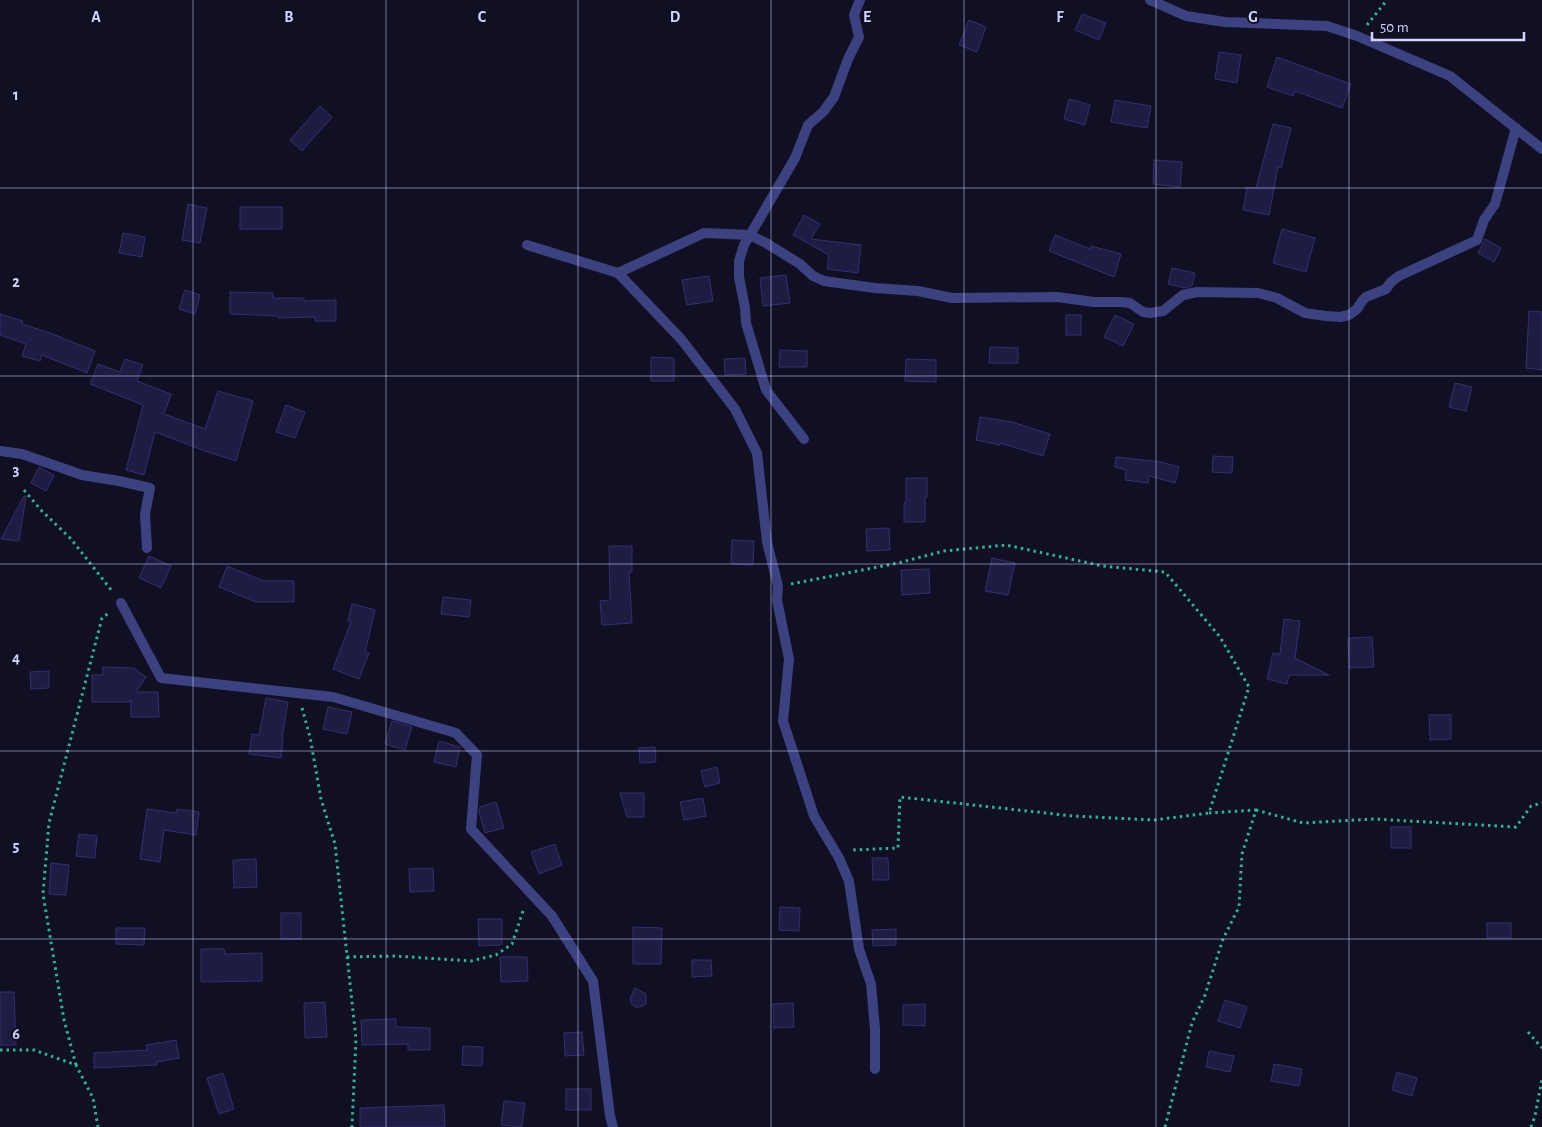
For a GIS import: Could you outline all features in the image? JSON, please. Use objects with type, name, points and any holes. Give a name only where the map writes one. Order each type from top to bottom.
[{"type":"street","points":[[804,438],[766,390],[746,323],[739,277],[739,261],[750,235],[795,158],[808,126],[834,97],[859,37],[854,15],[860,0]]},
{"type":"street","points":[[1150,0],[1186,16],[1225,22],[1327,26],[1357,36],[1450,76],[1542,149]]},
{"type":"street","points":[[618,273],[704,233],[750,235],[800,264],[813,276],[824,281],[875,288],[918,291],[952,298],[1057,298],[1094,302],[1121,302],[1130,303],[1143,312],[1150,313],[1163,311],[1183,295],[1197,292],[1258,293],[1277,298],[1305,313],[1340,317],[1349,315],[1357,309],[1362,301],[1386,289],[1399,276],[1477,240],[1484,220],[1495,204],[1516,128]]},
{"type":"street","points":[[527,246],[618,273],[681,339],[735,409],[757,454],[768,542],[778,586],[778,600],[790,658],[783,720],[814,816],[849,881],[860,949],[871,984],[875,1029],[875,1069]]},
{"type":"street","points":[[0,451],[22,454],[82,475],[150,488],[145,514],[147,548]]},
{"type":"street","points":[[121,603],[161,678],[333,697],[456,733],[477,755],[471,829],[552,916],[593,981],[612,1127]]},
{"type":"path","points":[[1357,36],[1387,0]]},
{"type":"path","points":[[24,490],[71,540],[121,603],[102,618],[49,823],[43,894],[64,1020],[76,1065],[93,1098],[98,1127]]},
{"type":"path","points":[[778,586],[898,563],[944,552],[1006,545],[1103,566],[1165,572],[1220,637],[1248,687],[1209,813]]},
{"type":"path","points":[[297,693],[310,737],[321,799],[336,844],[356,1039],[352,1127]]},
{"type":"path","points":[[833,849],[855,851],[898,848],[900,797],[1082,816],[1154,820],[1209,813],[1256,810],[1303,823],[1374,819],[1516,827],[1531,806],[1542,803]]},
{"type":"path","points":[[1165,1127],[1192,1023],[1205,994],[1223,939],[1239,907],[1242,854],[1256,810]]},
{"type":"path","points":[[347,957],[395,956],[471,961],[496,955],[512,944],[530,892]]},
{"type":"path","points":[[1528,1032],[1542,1048]]},
{"type":"path","points":[[0,1050],[34,1050],[76,1065]]},
{"type":"path","points":[[1531,1127],[1542,1079]]},
{"type":"building","points":[[1082,14],[1106,23],[1099,40],[1075,30]]},
{"type":"building","points":[[969,20],[986,27],[977,52],[959,45]]},
{"type":"building","points":[[1219,52],[1241,55],[1237,83],[1215,79]]},
{"type":"building","points":[[1277,57],[1351,84],[1342,108],[1295,91],[1293,96],[1267,87]]},
{"type":"building","points":[[1069,99],[1090,105],[1085,125],[1064,119]]},
{"type":"building","points":[[1115,100],[1151,106],[1147,128],[1111,122]]},
{"type":"building","points":[[320,106],[332,117],[302,151],[290,140]]},
{"type":"building","points":[[1273,124],[1291,128],[1281,168],[1278,167],[1269,215],[1243,210],[1247,187],[1256,188]]},
{"type":"building","points":[[1154,160],[1182,162],[1180,187],[1153,184]]},
{"type":"building","points":[[188,204],[207,208],[200,243],[182,240]]},
{"type":"building","points":[[240,207],[282,207],[282,229],[240,229]]},
{"type":"building","points":[[804,215],[820,224],[811,239],[861,245],[858,273],[827,269],[829,255],[793,235]]},
{"type":"building","points":[[1282,229],[1315,238],[1306,272],[1273,263]]},
{"type":"building","points":[[123,233],[145,237],[142,257],[119,253]]},
{"type":"building","points":[[1055,235],[1090,249],[1091,246],[1121,254],[1114,277],[1049,251]]},
{"type":"building","points":[[1485,239],[1501,248],[1494,262],[1478,253]]},
{"type":"building","points":[[1172,268],[1195,273],[1192,286],[1185,288],[1168,284]]},
{"type":"building","points":[[786,275],[790,303],[763,306],[760,278]]},
{"type":"building","points":[[709,276],[713,301],[687,305],[682,280]]},
{"type":"building","points":[[185,290],[200,295],[195,314],[179,309]]},
{"type":"building","points":[[230,292],[273,293],[273,298],[304,298],[304,301],[336,300],[336,321],[315,321],[315,317],[278,318],[278,316],[230,314]]},
{"type":"building","points":[[1529,311],[1542,312],[1542,370],[1526,368]]},
{"type":"building","points":[[0,314],[23,321],[22,324],[95,351],[87,373],[42,355],[40,361],[22,356],[26,344],[0,335]]},
{"type":"building","points":[[1066,315],[1081,315],[1081,335],[1066,335]]},
{"type":"building","points":[[1115,315],[1134,324],[1123,346],[1104,337]]},
{"type":"building","points":[[990,347],[1018,348],[1018,363],[989,363]]},
{"type":"building","points":[[780,350],[807,351],[807,367],[779,367]]},
{"type":"building","points":[[651,357],[674,358],[674,381],[651,381]]},
{"type":"building","points":[[745,358],[746,374],[725,375],[724,359]]},
{"type":"building","points":[[125,359],[143,365],[137,381],[171,394],[164,414],[205,429],[218,391],[253,401],[236,461],[155,432],[144,475],[126,470],[143,405],[90,384],[98,364],[120,372]]},
{"type":"building","points":[[906,359],[936,360],[936,382],[905,381]]},
{"type":"building","points":[[1455,383],[1472,387],[1466,411],[1449,407]]},
{"type":"building","points":[[286,405],[305,412],[295,438],[276,432]]},
{"type":"building","points":[[980,417],[1012,422],[1050,434],[1043,456],[1000,443],[1000,445],[976,440]]},
{"type":"building","points":[[1213,456],[1233,457],[1232,473],[1212,472]]},
{"type":"building","points":[[1116,457],[1161,462],[1179,467],[1175,483],[1149,476],[1148,483],[1125,480],[1126,470],[1115,467]]},
{"type":"building","points":[[39,467],[54,475],[46,491],[31,483]]},
{"type":"building","points":[[906,478],[927,478],[925,522],[904,522]]},
{"type":"building","points":[[24,496],[26,496],[19,541],[1,539]]},
{"type":"building","points":[[889,528],[890,550],[867,551],[866,529]]},
{"type":"building","points":[[732,540],[754,541],[753,565],[731,564]]},
{"type":"building","points":[[609,546],[632,546],[632,572],[629,572],[632,623],[602,625],[600,601],[610,600]]},
{"type":"building","points":[[149,556],[171,566],[161,588],[139,578]]},
{"type":"building","points":[[992,558],[1015,563],[1008,595],[985,591]]},
{"type":"building","points":[[227,566],[264,581],[294,581],[294,602],[256,602],[219,587]]},
{"type":"building","points":[[929,569],[930,593],[902,595],[901,570]]},
{"type":"building","points":[[443,597],[471,600],[469,617],[441,614]]},
{"type":"building","points":[[352,604],[375,610],[365,652],[369,653],[359,679],[333,669],[351,622],[348,621]]},
{"type":"building","points":[[1284,619],[1300,621],[1295,658],[1329,675],[1289,675],[1287,684],[1267,679],[1273,653],[1280,654]]},
{"type":"building","points":[[1372,637],[1374,667],[1349,668],[1348,638]]},
{"type":"building","points":[[103,667],[134,668],[146,677],[136,692],[158,692],[159,717],[131,717],[131,700],[130,702],[92,702],[92,675],[103,675]]},
{"type":"building","points":[[49,671],[49,688],[31,689],[30,672]]},
{"type":"building","points":[[266,698],[288,702],[281,758],[249,754],[252,734],[259,735]]},
{"type":"building","points":[[328,707],[352,712],[347,734],[323,729]]},
{"type":"building","points":[[1429,715],[1451,715],[1451,739],[1430,740]]},
{"type":"building","points":[[392,721],[412,727],[405,750],[385,744]]},
{"type":"building","points":[[439,741],[460,747],[456,767],[434,762]]},
{"type":"building","points":[[655,747],[656,762],[640,763],[639,748]]},
{"type":"building","points":[[717,767],[720,783],[705,787],[701,771]]},
{"type":"building","points":[[620,793],[644,793],[644,817],[627,817]]},
{"type":"building","points":[[703,798],[706,816],[684,820],[680,802]]},
{"type":"building","points":[[496,802],[504,828],[485,833],[479,812],[480,807]]},
{"type":"building","points":[[147,809],[176,813],[177,809],[199,812],[196,835],[164,830],[160,862],[140,859]]},
{"type":"building","points":[[1391,827],[1411,827],[1411,848],[1391,848]]},
{"type":"building","points":[[79,834],[97,836],[95,858],[76,856]]},
{"type":"building","points":[[555,844],[562,865],[539,874],[531,852]]},
{"type":"building","points":[[872,858],[888,858],[889,880],[873,880]]},
{"type":"building","points":[[256,859],[257,887],[234,888],[233,860]]},
{"type":"building","points":[[51,863],[69,865],[66,895],[49,894]]},
{"type":"building","points":[[433,868],[434,891],[410,892],[409,869]]},
{"type":"building","points":[[780,907],[800,908],[799,931],[779,930]]},
{"type":"building","points":[[281,913],[301,913],[301,939],[281,939]]},
{"type":"building","points":[[478,919],[502,919],[502,945],[479,946]]},
{"type":"building","points":[[1487,923],[1511,923],[1511,938],[1487,938]]},
{"type":"building","points":[[633,927],[662,928],[661,964],[633,964]]},
{"type":"building","points":[[116,928],[145,928],[144,945],[116,944]]},
{"type":"building","points":[[896,929],[896,945],[873,946],[872,930]]},
{"type":"building","points":[[201,949],[224,949],[225,954],[262,953],[262,981],[201,982]]},
{"type":"building","points":[[500,957],[527,957],[528,981],[501,982]]},
{"type":"building","points":[[692,960],[711,960],[712,976],[692,977]]},
{"type":"building","points":[[635,988],[646,994],[646,1004],[640,1007],[635,1007],[631,1003],[630,998]]},
{"type":"building","points":[[0,992],[14,992],[16,1045],[0,1045]]},
{"type":"building","points":[[1225,1000],[1247,1007],[1240,1028],[1218,1021]]},
{"type":"building","points":[[325,1002],[327,1037],[305,1038],[304,1003]]},
{"type":"building","points":[[793,1003],[794,1027],[774,1028],[773,1004]]},
{"type":"building","points":[[925,1004],[925,1026],[903,1025],[903,1005]]},
{"type":"building","points":[[396,1019],[396,1027],[430,1028],[430,1050],[408,1050],[408,1044],[362,1045],[361,1020]]},
{"type":"building","points":[[582,1032],[584,1055],[565,1056],[564,1033]]},
{"type":"building","points":[[176,1040],[179,1058],[157,1062],[157,1065],[94,1068],[94,1053],[147,1050],[146,1045]]},
{"type":"building","points":[[463,1046],[483,1047],[482,1066],[462,1065]]},
{"type":"building","points":[[1209,1051],[1234,1056],[1230,1072],[1206,1067]]},
{"type":"building","points":[[1274,1064],[1302,1069],[1299,1086],[1271,1081]]},
{"type":"building","points":[[1397,1072],[1417,1078],[1412,1096],[1392,1090]]},
{"type":"building","points":[[223,1073],[234,1109],[219,1114],[207,1078]]},
{"type":"building","points":[[566,1089],[591,1089],[591,1110],[566,1110]]},
{"type":"building","points":[[504,1101],[525,1103],[522,1127],[501,1125]]},
{"type":"building","points":[[444,1105],[445,1127],[360,1127],[360,1108]]}]
